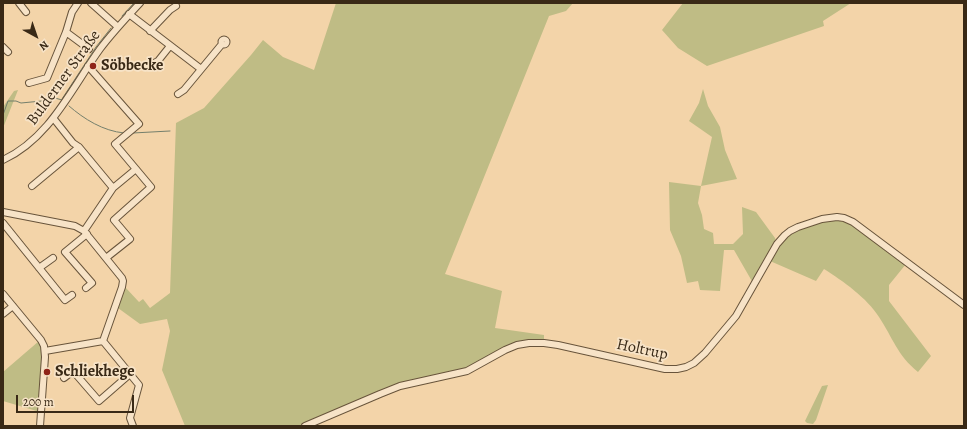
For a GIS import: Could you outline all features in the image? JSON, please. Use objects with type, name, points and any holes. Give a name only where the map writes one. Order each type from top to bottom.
[{"type":"street","points":[[19,3],[26,12]]},
{"type":"street","points":[[29,83],[47,78],[66,32],[72,12],[78,3]]},
{"type":"street","points":[[91,3],[118,27]]},
{"type":"street","name":"Bulderner Straße","points":[[3,160],[32,142],[54,119],[88,66],[118,27],[140,3]]},
{"type":"street","points":[[150,31],[177,4]]},
{"type":"street","points":[[129,14],[201,69]]},
{"type":"street","points":[[66,32],[89,49]]},
{"type":"street","points":[[178,94],[184,90],[222,44]]},
{"type":"street","points":[[154,63],[158,61],[170,46]]},
{"type":"street","points":[[88,66],[139,124],[115,144],[151,187],[114,220],[130,239],[106,258]]},
{"type":"street","points":[[54,119],[113,188]]},
{"type":"street","points":[[32,186],[79,147]]},
{"type":"street","points":[[86,288],[92,283],[66,252],[85,232],[113,188],[136,169]]},
{"type":"street","points":[[3,212],[75,226],[85,232],[106,258],[123,281],[103,341]]},
{"type":"street","name":"Holtrup","points":[[304,426],[400,386],[468,371],[505,350],[529,343],[558,345],[665,369],[676,370],[686,367],[698,359],[736,316],[777,244],[785,235],[798,227],[830,218],[844,218],[853,222],[964,305]]},
{"type":"street","points":[[3,223],[65,300],[72,295]]},
{"type":"street","points":[[39,268],[53,258]]},
{"type":"street","points":[[3,294],[38,336],[44,346],[45,351],[40,426]]},
{"type":"street","points":[[3,314],[13,306]]},
{"type":"street","points":[[45,351],[103,341]]},
{"type":"street","points":[[103,341],[139,387],[130,418],[132,426]]},
{"type":"street","points":[[64,378],[73,371],[99,401],[130,374]]},
{"type":"shaded area","points":[[336,3],[573,3],[566,11],[549,16],[445,274],[502,291],[495,328],[544,335],[544,341],[529,341],[467,368],[400,384],[379,391],[300,426],[185,426],[162,370],[170,331],[167,319],[140,324],[118,308],[125,287],[139,302],[143,299],[150,308],[170,293],[176,123],[204,108],[263,40],[283,57],[314,70]]},
{"type":"shaded area","points":[[683,3],[851,3],[823,21],[824,26],[707,66],[678,48],[662,30]]},
{"type":"shaded area","points":[[703,89],[708,106],[720,127],[725,150],[737,179],[701,186],[712,137],[689,121],[699,103]]},
{"type":"shaded area","points":[[18,90],[3,128],[3,107],[14,91]]},
{"type":"shaded area","points":[[669,182],[701,186],[698,203],[704,229],[713,233],[714,244],[733,244],[743,234],[742,207],[756,212],[775,238],[776,242],[753,283],[734,250],[724,250],[720,291],[700,290],[698,281],[687,283],[681,256],[670,230]]},
{"type":"shaded area","points":[[836,220],[852,224],[906,264],[889,285],[889,301],[931,356],[918,372],[900,353],[874,310],[847,284],[824,269],[816,281],[770,261],[782,242],[792,233],[815,224]]},
{"type":"shaded area","points":[[39,341],[44,350],[40,412],[3,401],[3,372]]},
{"type":"shaded area","points":[[828,385],[816,420],[813,424],[807,423],[805,421],[822,386]]},
{"type":"waterway","points":[[122,16],[134,3]]},
{"type":"waterway","points":[[62,99],[96,47],[111,28]]},
{"type":"waterway","points":[[3,115],[8,101],[16,101],[21,103],[52,100],[55,98],[62,100]]},
{"type":"waterway","points":[[69,106],[94,124],[109,130],[124,133]]},
{"type":"waterway","points":[[133,133],[170,131]]},
{"type":"place","name":"Söbbecke","points":[[93,66]]},
{"type":"place","name":"Schliekhege","points":[[47,372]]}]
